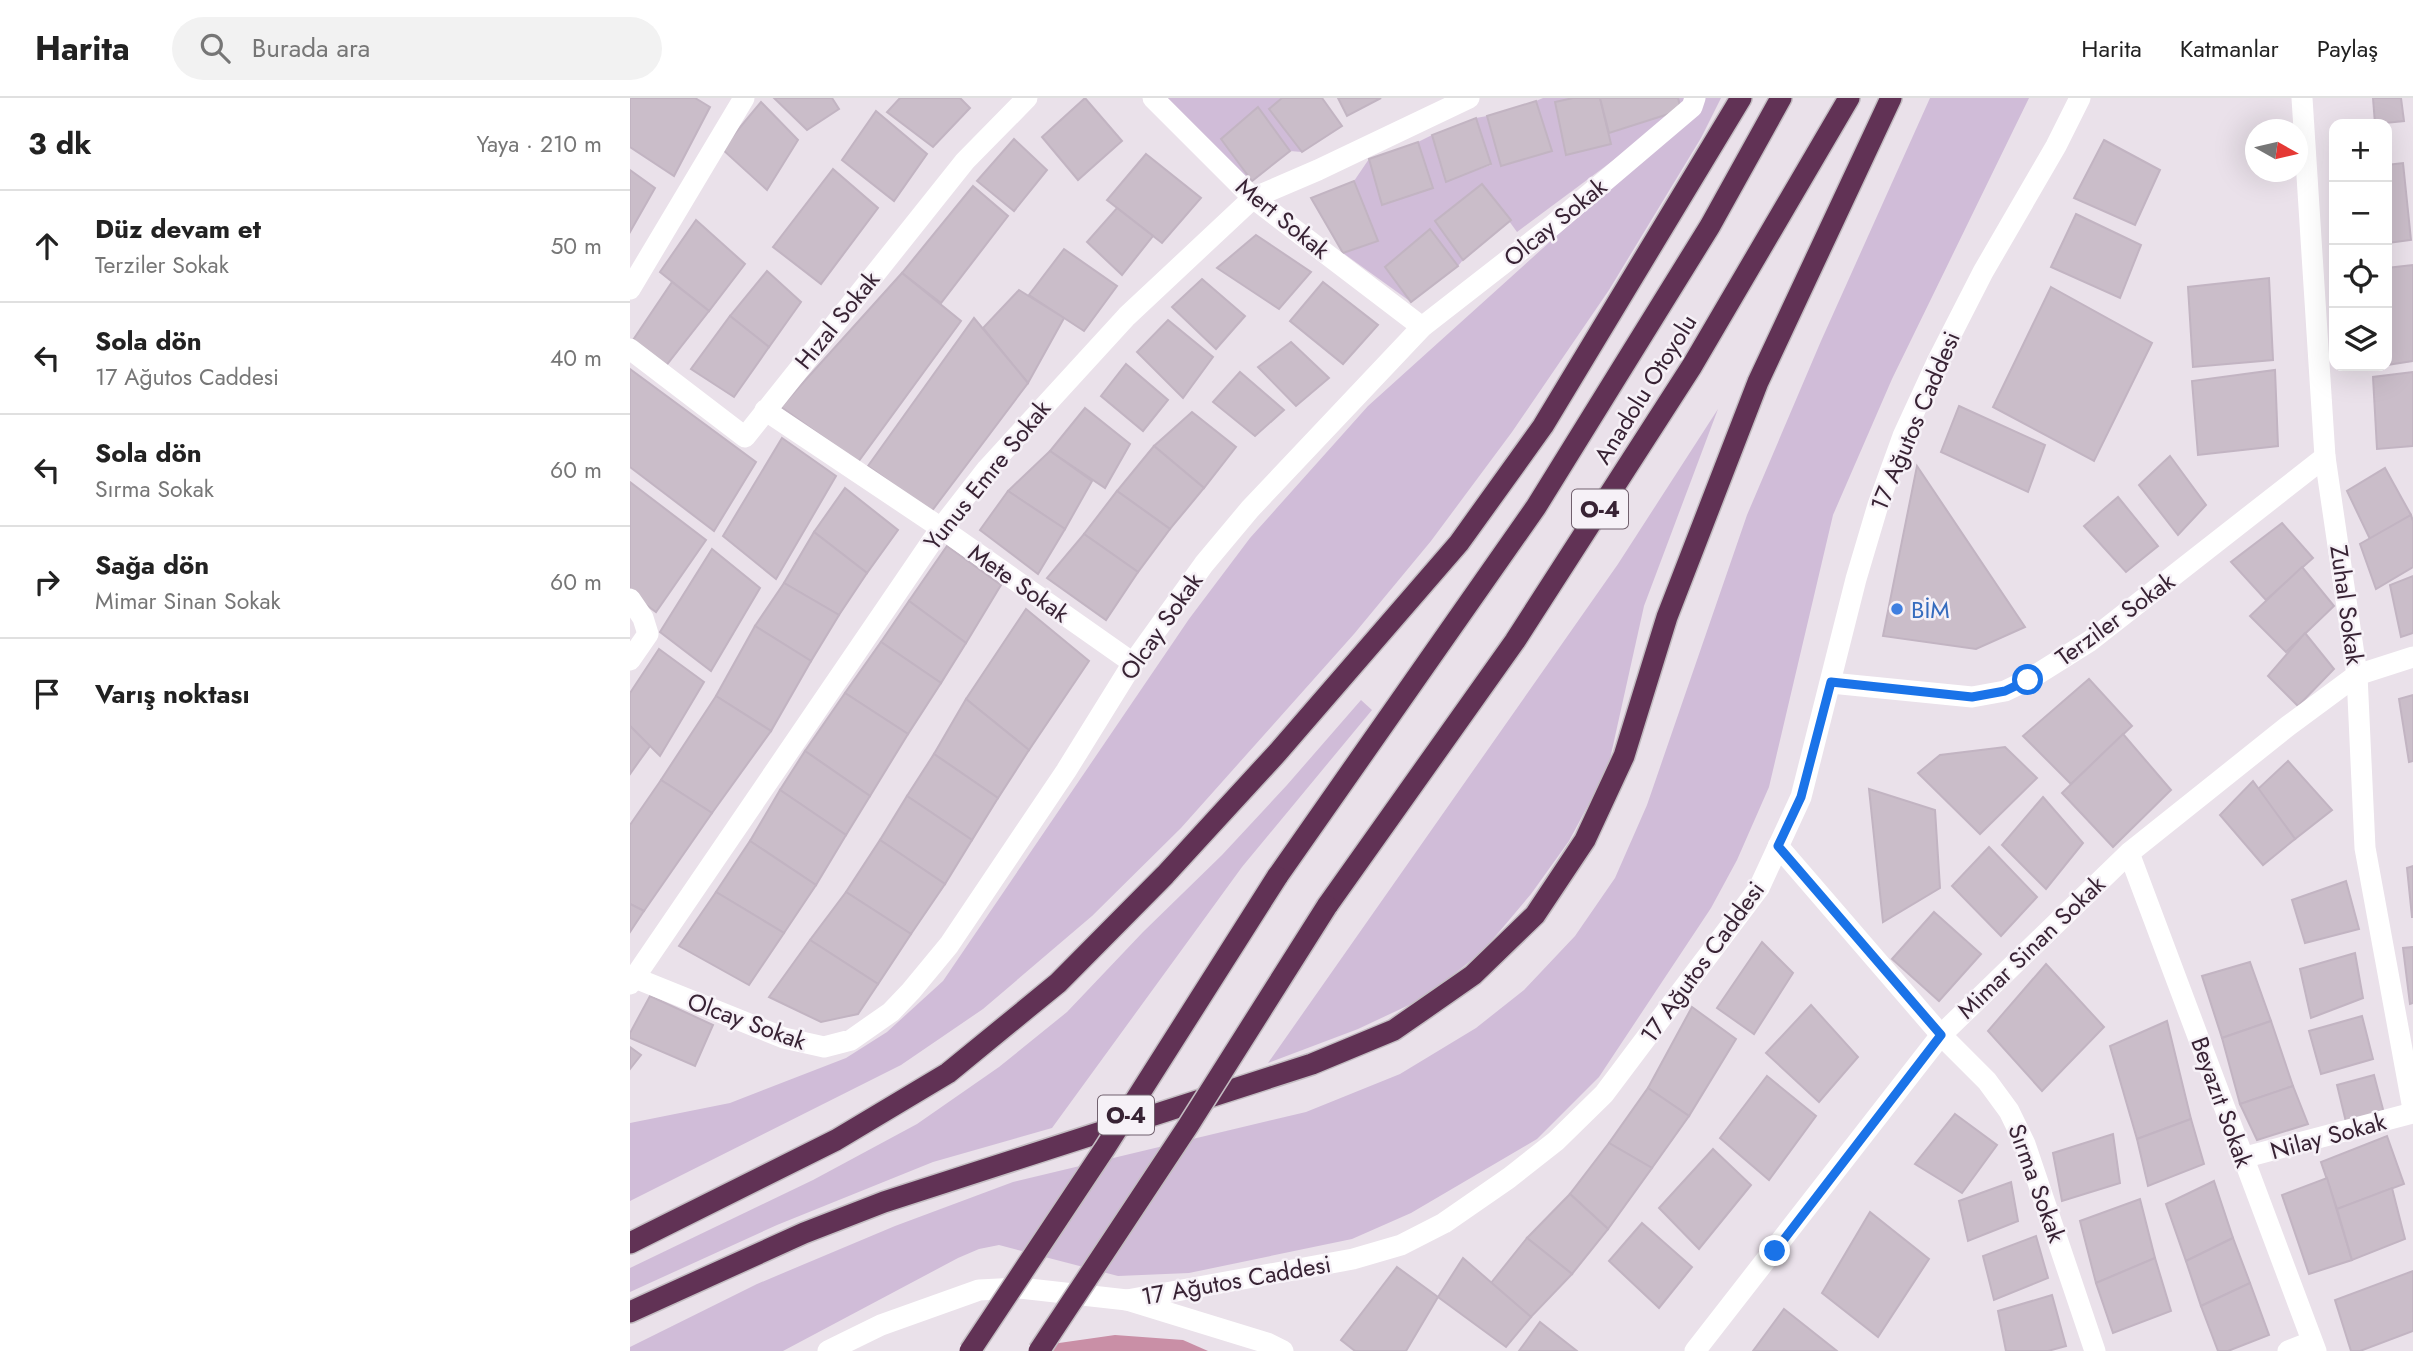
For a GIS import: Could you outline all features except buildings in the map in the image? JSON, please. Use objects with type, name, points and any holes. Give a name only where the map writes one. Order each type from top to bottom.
[{"type":"highway","points":[[636,1240],[836,1140],[948,1073],[1058,982],[1166,875],[1278,752],[1459,543],[1543,426],[1741,98]]},
{"type":"highway","name":"Anadolu Otoyolu","points":[[971,1351],[1105,1148],[1278,877],[1536,507],[1710,226],[1781,98]]},
{"type":"highway","name":"Anadolu Otoyolu","points":[[1038,1351],[1188,1126],[1327,906],[1523,629],[1692,366],[1849,98]]},
{"type":"highway","points":[[630,1312],[804,1233],[884,1202],[1312,1065],[1394,1030],[1472,975],[1535,915],[1585,840],[1623,756],[1667,617],[1758,382],[1891,98]]},
{"type":"street","points":[[630,289],[744,98]]},
{"type":"street","name":"Hızal Sokak","points":[[630,349],[745,436],[965,161],[1027,98]]},
{"type":"street","name":"Mert Sokak","points":[[1153,98],[1253,198],[1422,327]]},
{"type":"street","name":"Yunus Emre Sokak","points":[[632,980],[941,528],[987,470],[1127,316],[1253,198],[1469,98]]},
{"type":"street","name":"Olcay Sokak","points":[[632,980],[803,1044],[824,1047],[851,1040],[891,1012],[949,946],[1066,771],[1133,663],[1204,564],[1250,509],[1422,327],[1553,225],[1692,107],[1695,98]]},
{"type":"street","name":"17 Ağutos Caddesi","points":[[1127,1300],[1353,1259],[1401,1245],[1444,1223],[1509,1178],[1604,1094],[1759,888],[1801,797],[1856,579],[1878,505],[1903,436],[1983,272],[2056,146],[2080,98]]},
{"type":"street","name":"Zuhal Sokak","points":[[2302,98],[2325,457],[2357,674],[2365,848],[2413,1111]]},
{"type":"street","name":"Mete Sokak","points":[[765,410],[941,528],[1133,663]]},
{"type":"street","name":"Terziler Sokak","points":[[1831,682],[1972,697],[2005,691],[2090,642],[2325,457]]},
{"type":"street","points":[[630,599],[643,618],[649,634],[630,660]]},
{"type":"street","name":"Mimar Sinan Sokak","points":[[1695,1351],[1941,1035],[2129,853],[2357,674],[2413,657]]},
{"type":"street","name":"Sırma Sokak","points":[[1778,846],[1941,1035],[1987,1081],[2009,1111],[2025,1144],[2095,1351]]},
{"type":"street","name":"Beyazıt Sokak","points":[[2129,853],[2313,1346]]},
{"type":"street","name":"Nilay Sokak","points":[[2242,1158],[2413,1111]]},
{"type":"street","points":[[828,1351],[881,1325],[979,1290],[1020,1288],[1127,1300],[1268,1343],[1283,1351]]},
{"type":"street","points":[[2288,1351],[2313,1346]]},
{"type":"shaded area","points":[[1162,98],[1282,98],[1269,109],[1302,152],[1290,151],[1258,107],[1252,181],[1247,183]]},
{"type":"shaded area","points":[[1543,98],[1573,98],[1555,103],[1566,155],[1611,144],[1609,133],[1680,110],[1678,98],[1685,98],[1681,110],[1517,232],[1482,184],[1435,221],[1463,260],[1458,266],[1430,230],[1385,267],[1411,302],[1343,253],[1378,241],[1354,181],[1369,159],[1383,205],[1432,188],[1418,142],[1432,135],[1446,181],[1491,165],[1476,118],[1487,116],[1502,166],[1552,150],[1536,101]]},
{"type":"shaded area","points":[[1701,98],[1721,98],[1701,138],[1609,290],[1512,432],[1431,541],[1354,634],[1181,828],[1092,916],[983,1009],[901,1065],[630,1201],[630,1123],[730,1103],[846,1058],[887,1032],[943,981],[1189,619],[1250,538],[1368,406],[1696,110]]},
{"type":"shaded area","points":[[1930,98],[2029,98],[1892,379],[1833,515],[1769,787],[1737,860],[1711,908],[1599,1077],[1537,1139],[1411,1213],[1352,1239],[1189,1273],[1118,1276],[999,1245],[979,1249],[958,1258],[783,1351],[630,1351],[630,1347],[757,1284],[895,1226],[1013,1182],[1306,1112],[1400,1074],[1476,1028],[1524,990],[1575,936],[1615,878],[1647,805],[1747,515],[1821,341]]},
{"type":"shaded area","points":[[1718,409],[1644,606],[1608,768],[1569,841],[1531,894],[1483,951],[1424,998],[1358,1029],[1268,1063],[1618,564]]},
{"type":"shaded area","points":[[1361,700],[1372,710],[1242,867],[1052,1128],[933,1162],[777,1225],[630,1292],[630,1268],[813,1180],[917,1124],[999,1067],[1067,1012],[1143,932],[1222,855]]},
{"type":"shaded area","points":[[1115,1335],[1183,1340],[1208,1351],[1029,1351],[1045,1345]]},
{"type":"place","name":"BİM","points":[[1897,609]]},
{"type":"route","points":[[1775,1251],[1941,1035],[1778,846],[1801,797],[1831,682],[1972,697],[2005,691],[2028,680]]}]
